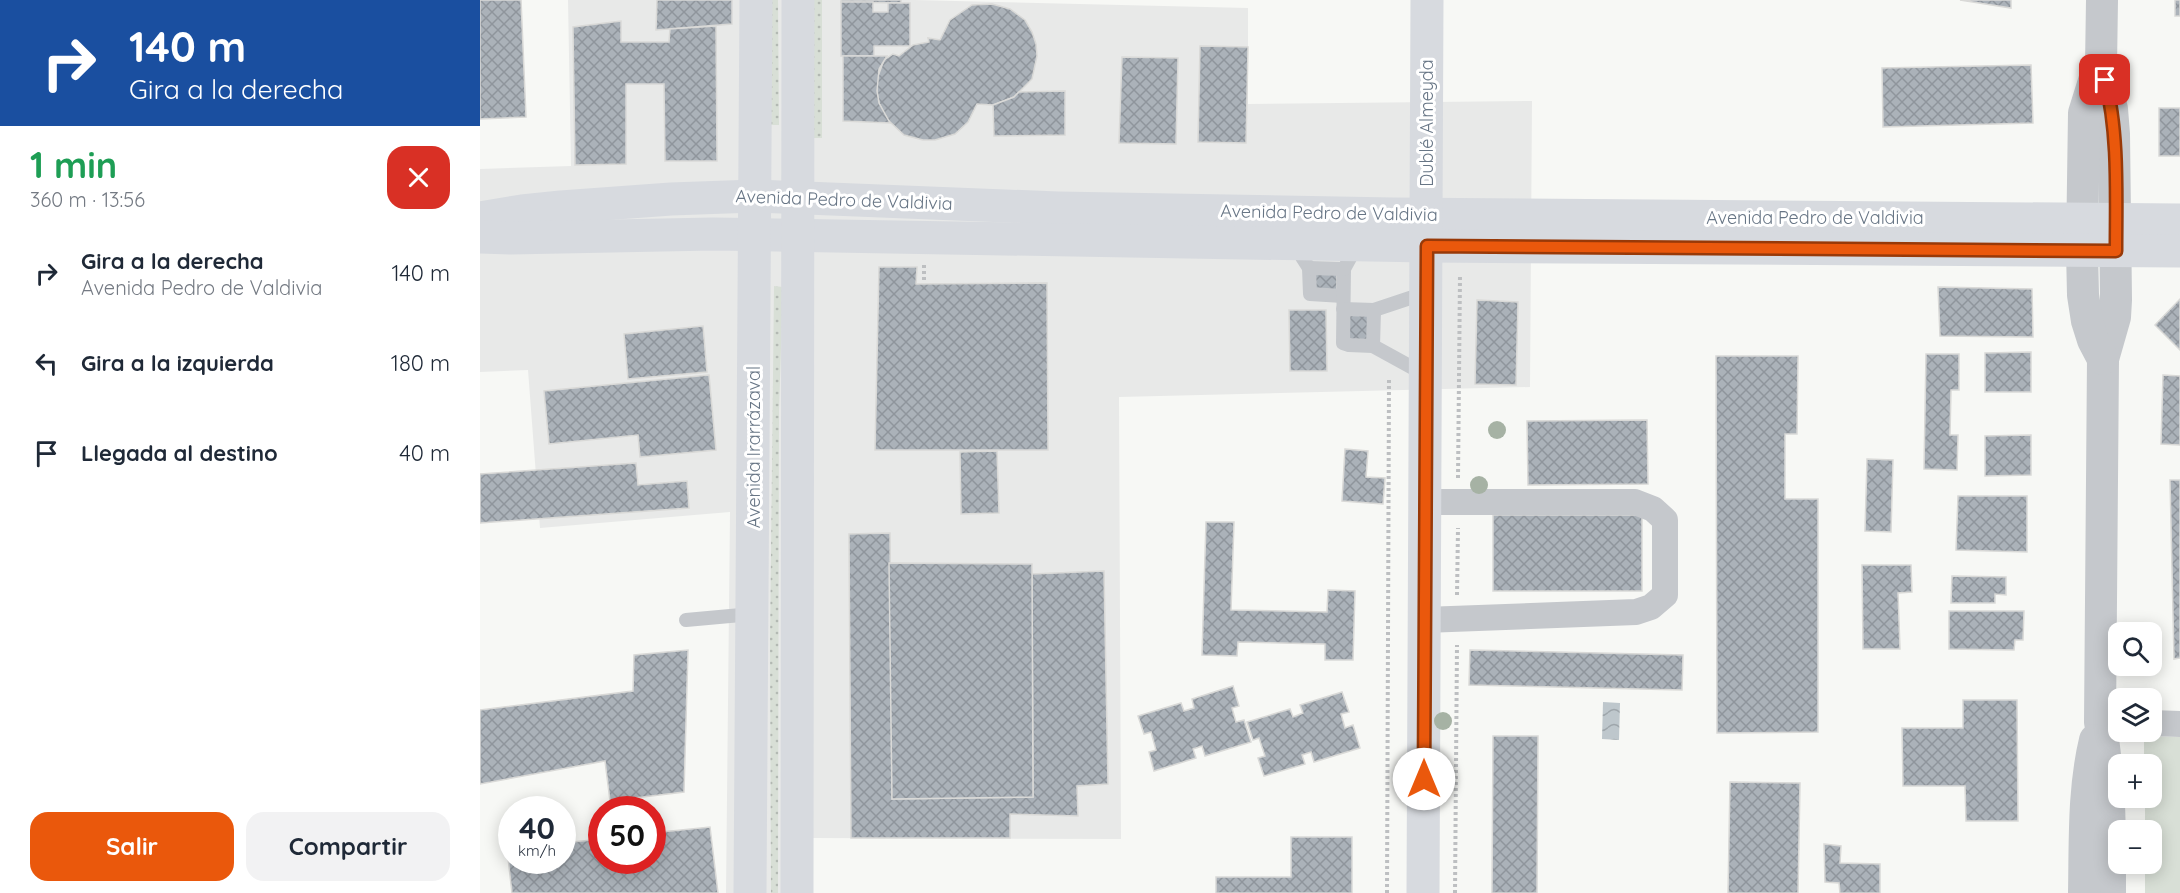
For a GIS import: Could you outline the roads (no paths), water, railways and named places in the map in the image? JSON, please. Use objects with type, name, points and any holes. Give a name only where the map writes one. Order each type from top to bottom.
[{"type":"main road","name":"Avenida Irarrázaval","points":[[750,893],[756,0]]},
{"type":"main road","points":[[796,893],[798,0]]},
{"type":"main road","name":"Dublé Almeyda","points":[[1423,893],[1427,0]]},
{"type":"main road","name":"Avenida Pedro de Valdivia","points":[[480,218],[561,207],[755,196],[1058,208],[1427,230],[2116,235],[2180,220]]},
{"type":"main road","name":"Avenida Pedro de Valdivia","points":[[480,237],[755,234],[1351,257],[1427,230],[1460,246],[2082,235]]},
{"type":"main road","name":"Avenida Pedro de Valdivia","points":[[2116,235],[2180,251]]},
{"type":"street","points":[[2102,0],[2101,66],[2112,109],[2116,235],[2115,317],[2103,359],[2108,688]]},
{"type":"street","points":[[2101,66],[2084,113],[2082,235],[2085,308],[2093,340],[2103,359]]},
{"type":"street","points":[[1424,620],[1636,612],[1652,607],[1665,595],[1665,520],[1653,508],[1635,502],[1425,502]]},
{"type":"street","points":[[2162,723],[2180,724]]},
{"type":"street","points":[[2084,893],[2087,779],[2090,758],[2108,724]]},
{"type":"street","points":[[2108,741],[2110,893]]},
{"type":"lane","points":[[1305,256],[1311,294],[1374,310],[1427,293]]},
{"type":"lane","points":[[1351,257],[1343,303],[1343,343],[1373,346],[1390,353],[1426,375]]},
{"type":"lane","points":[[1373,346],[1374,310]]},
{"type":"lane","points":[[686,620],[752,614]]},
{"type":"water","points":[[1603,702],[1620,703],[1619,740],[1602,739]]}]
